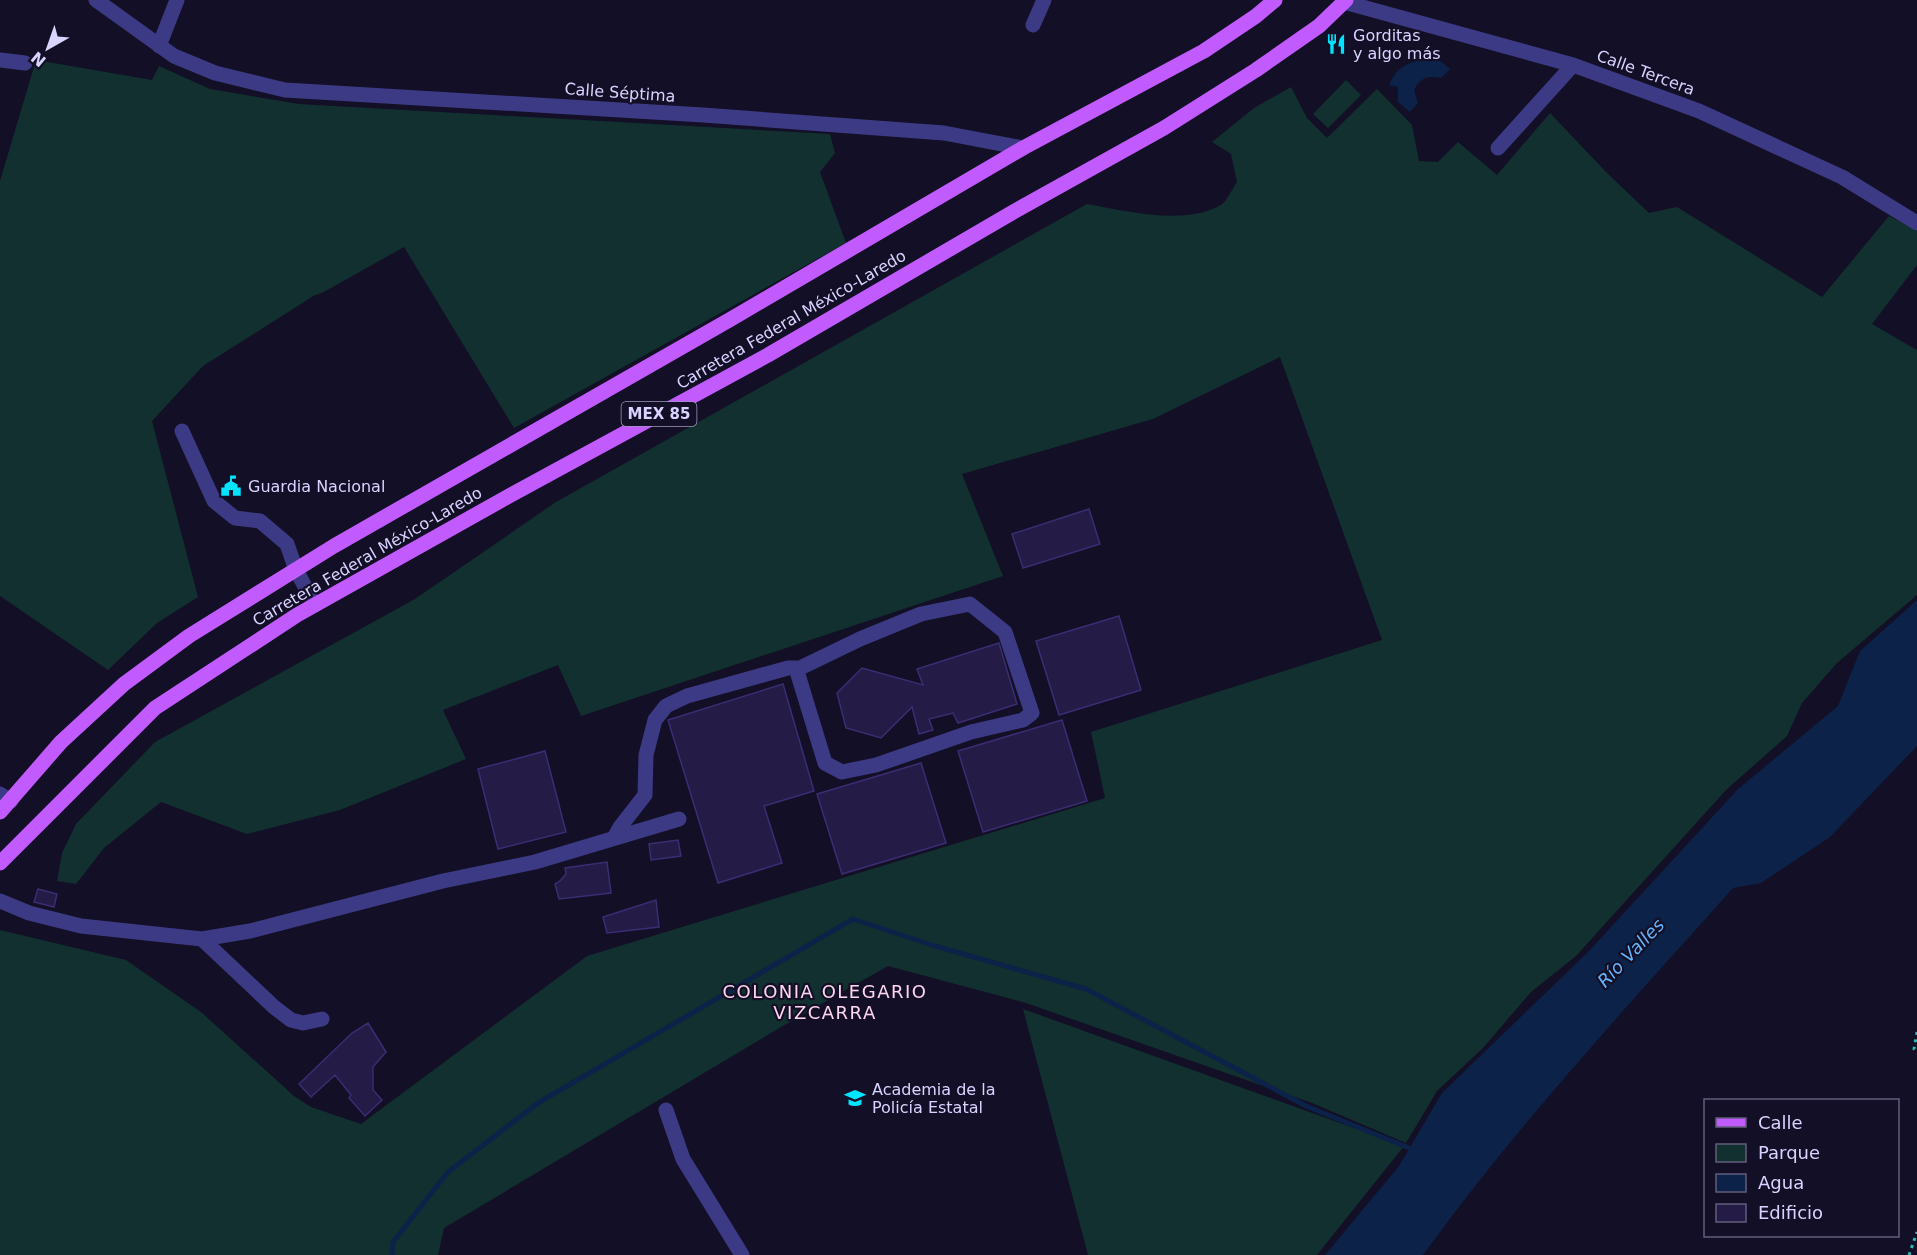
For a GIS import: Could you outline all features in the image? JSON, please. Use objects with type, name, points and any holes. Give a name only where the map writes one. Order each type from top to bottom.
[{"type":"main road","name":"Carretera Federal México-Laredo","points":[[4,803],[61,742],[124,684],[189,636],[296,570],[732,319],[1023,148],[1204,51],[1256,16],[1275,0]]},
{"type":"main road","name":"Carretera Federal México-Laredo","points":[[0,863],[155,708],[315,604],[768,355],[1015,211],[1164,128],[1256,70],[1319,26],[1345,1]]},
{"type":"main road","points":[[0,875],[24,837]]},
{"type":"street","name":"Calle Séptima","points":[[96,0],[174,56],[215,73],[285,90],[944,133],[1023,148]]},
{"type":"street","points":[[159,46],[177,0]]},
{"type":"street","points":[[1033,25],[1044,0]]},
{"type":"street","name":"Calle Tercera","points":[[1345,1],[1573,65],[1699,111],[1842,177],[1917,223]]},
{"type":"street","points":[[0,60],[25,63]]},
{"type":"street","points":[[1498,148],[1573,65]]},
{"type":"street","points":[[182,431],[214,501],[235,518],[260,521],[287,544],[296,570],[315,604]]},
{"type":"street","points":[[614,838],[645,795],[646,755],[655,720],[666,706],[687,696],[788,668],[796,668],[800,668],[860,639],[921,614],[970,604],[1005,632],[1032,713],[1023,720],[971,732],[876,765],[842,772],[825,763],[796,668]]},
{"type":"street","points":[[0,901],[29,913],[81,926],[202,939],[250,931],[443,881],[535,862],[679,819]]},
{"type":"street","points":[[202,939],[274,1007],[291,1020],[303,1023],[322,1018]]},
{"type":"street","points":[[666,1110],[683,1159],[742,1255]]},
{"type":"path","points":[[1917,1032],[1914,1049],[1917,1053]]},
{"type":"path","points":[[1909,1255],[1917,1232]]},
{"type":"green space","points":[[36,60],[152,80],[159,66],[210,89],[299,104],[830,134],[835,153],[820,172],[846,243],[514,428],[404,247],[315,295],[203,366],[152,421],[198,597],[157,623],[108,670],[0,596],[0,181]]},
{"type":"green space","points":[[1346,80],[1361,95],[1328,128],[1313,114]]},
{"type":"green space","points":[[1291,87],[1307,118],[1327,138],[1377,89],[1412,125],[1419,161],[1438,162],[1458,142],[1497,175],[1550,113],[1649,213],[1677,207],[1822,297],[1889,216],[1917,231],[1917,265],[1872,324],[1917,350],[1917,595],[1837,663],[1802,703],[1787,736],[1726,790],[1576,956],[1531,992],[1483,1048],[1437,1091],[1406,1143],[1312,1103],[1026,1003],[888,966],[781,1027],[444,1228],[438,1255],[0,1255],[0,930],[126,960],[201,1012],[294,1096],[311,1107],[361,1124],[587,956],[1105,798],[1091,732],[1382,640],[1280,357],[1153,419],[962,474],[1003,576],[581,716],[558,665],[443,710],[466,759],[340,810],[247,834],[161,802],[104,848],[76,884],[57,881],[62,853],[76,824],[155,742],[415,599],[556,502],[1087,204],[1137,213],[1173,216],[1190,215],[1221,205],[1237,182],[1231,154],[1212,142],[1254,108]]},
{"type":"green space","points":[[1023,1009],[1404,1146],[1317,1255],[1088,1255]]},
{"type":"water","points":[[1438,59],[1450,69],[1441,78],[1428,77],[1419,83],[1414,90],[1418,103],[1410,112],[1398,102],[1398,87],[1389,85],[1393,77],[1409,64]]},
{"type":"water","name":"Río Valles","points":[[1917,600],[1917,746],[1830,837],[1761,883],[1733,888],[1534,1113],[1423,1255],[1325,1255],[1399,1166],[1442,1093],[1588,952],[1738,789],[1838,706],[1860,651]]},
{"type":"building","points":[[1089,509],[1100,544],[1023,568],[1012,534]]},
{"type":"building","points":[[1119,616],[1141,690],[1059,715],[1036,641]]},
{"type":"building","points":[[999,643],[1017,704],[958,723],[953,713],[929,719],[933,730],[919,734],[912,707],[881,738],[846,728],[837,693],[862,668],[923,685],[917,669]]},
{"type":"building","points":[[783,684],[814,791],[764,806],[782,863],[718,883],[668,720]]},
{"type":"building","points":[[1062,720],[1087,801],[983,832],[958,751]]},
{"type":"building","points":[[545,751],[566,832],[498,849],[478,769]]},
{"type":"building","points":[[921,763],[946,843],[842,874],[817,794]]},
{"type":"building","points":[[678,840],[681,856],[651,860],[649,844]]},
{"type":"building","points":[[607,862],[611,893],[559,899],[555,884],[566,874],[565,868]]},
{"type":"building","points":[[38,889],[57,894],[54,907],[34,902]]},
{"type":"building","points":[[656,900],[659,927],[607,933],[603,917]]},
{"type":"building","points":[[368,1023],[386,1052],[373,1067],[373,1090],[382,1100],[365,1116],[349,1098],[351,1095],[335,1075],[311,1097],[299,1084],[352,1033]]},
{"type":"waterway","points":[[392,1255],[393,1242],[448,1172],[538,1103],[853,919],[935,946],[1086,989],[1306,1106],[1414,1150]]},
{"type":"place","name":"Gorditas y algo más","points":[[1336,44]]},
{"type":"place","name":"Guardia Nacional","points":[[231,486]]},
{"type":"place","name":"Academia de la Policía Estatal","points":[[855,1098]]},
{"type":"district","name":"COLONIA OLEGARIO VIZCARRA","points":[[825,1002]]}]
